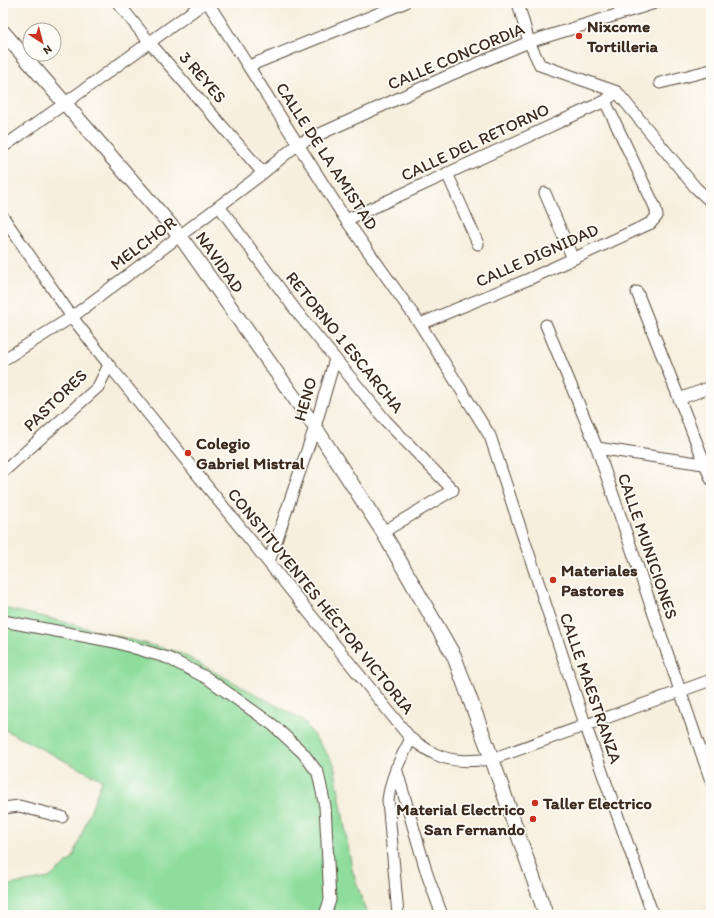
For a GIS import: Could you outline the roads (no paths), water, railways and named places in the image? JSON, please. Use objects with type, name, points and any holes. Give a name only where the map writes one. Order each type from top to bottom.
[{"type":"street","name":"3 REYES","points":[[118,3],[150,43],[263,173]]},
{"type":"street","points":[[3,147],[204,3]]},
{"type":"street","name":"CALLE DE LA AMISTAD","points":[[208,3],[250,66],[346,220],[420,324]]},
{"type":"street","points":[[250,66],[404,3]]},
{"type":"street","points":[[518,3],[529,42],[540,65],[617,92],[695,187],[711,202]]},
{"type":"street","name":"CALLE CONCORDIA","points":[[298,144],[450,75],[529,42],[655,3]]},
{"type":"street","name":"NAVIDAD","points":[[3,32],[180,236],[315,428],[383,532],[454,656],[492,759],[546,915]]},
{"type":"street","points":[[660,83],[711,70]]},
{"type":"street","name":"CALLE DEL RETORNO","points":[[346,220],[606,101],[617,92]]},
{"type":"street","name":"CALLE DIGNIDAD","points":[[420,324],[529,279],[573,259],[651,223],[657,216],[655,207],[606,101]]},
{"type":"street","name":"MELCHOR","points":[[3,360],[72,317],[263,173],[298,144]]},
{"type":"street","points":[[447,173],[478,244]]},
{"type":"street","points":[[545,193],[573,259]]},
{"type":"street","name":"RETORNO 1 ESCARCHA","points":[[219,206],[297,312],[334,359],[386,421],[453,490],[383,532]]},
{"type":"street","name":"CONSTITUYENTES HÉCTOR VICTORIA","points":[[3,217],[72,317],[109,365],[411,739]]},
{"type":"street","points":[[637,292],[679,399],[708,464],[711,479]]},
{"type":"street","name":"CALLE MAESTRANZA","points":[[420,324],[490,436],[585,724],[653,915]]},
{"type":"street","name":"CALLE MUNICIONES","points":[[546,325],[597,448],[711,781]]},
{"type":"street","name":"HENO","points":[[268,562],[315,428],[334,359]]},
{"type":"street","name":"PASTORES","points":[[3,472],[98,386],[109,365]]},
{"type":"street","points":[[679,399],[711,387]]},
{"type":"street","points":[[597,448],[708,464]]},
{"type":"street","points":[[3,620],[115,642],[168,658],[207,678],[273,725],[303,753],[318,774],[325,806],[330,900],[325,915]]},
{"type":"street","points":[[398,915],[388,800],[390,785],[396,768],[411,739],[436,754],[451,759],[468,761],[492,759],[585,724],[711,680]]},
{"type":"street","points":[[396,768],[427,874],[442,915]]},
{"type":"street","points":[[3,808],[19,806],[62,817]]},
{"type":"place","name":"Nixcome Tortilleria","points":[[579,36]]},
{"type":"place","name":"Colegio Gabriel Mistral","points":[[188,453]]},
{"type":"place","name":"Materiales Pastores","points":[[553,580]]},
{"type":"place","name":"Taller Electrico","points":[[535,803]]},
{"type":"place","name":"Material Electrico San Fernando","points":[[533,819]]}]
